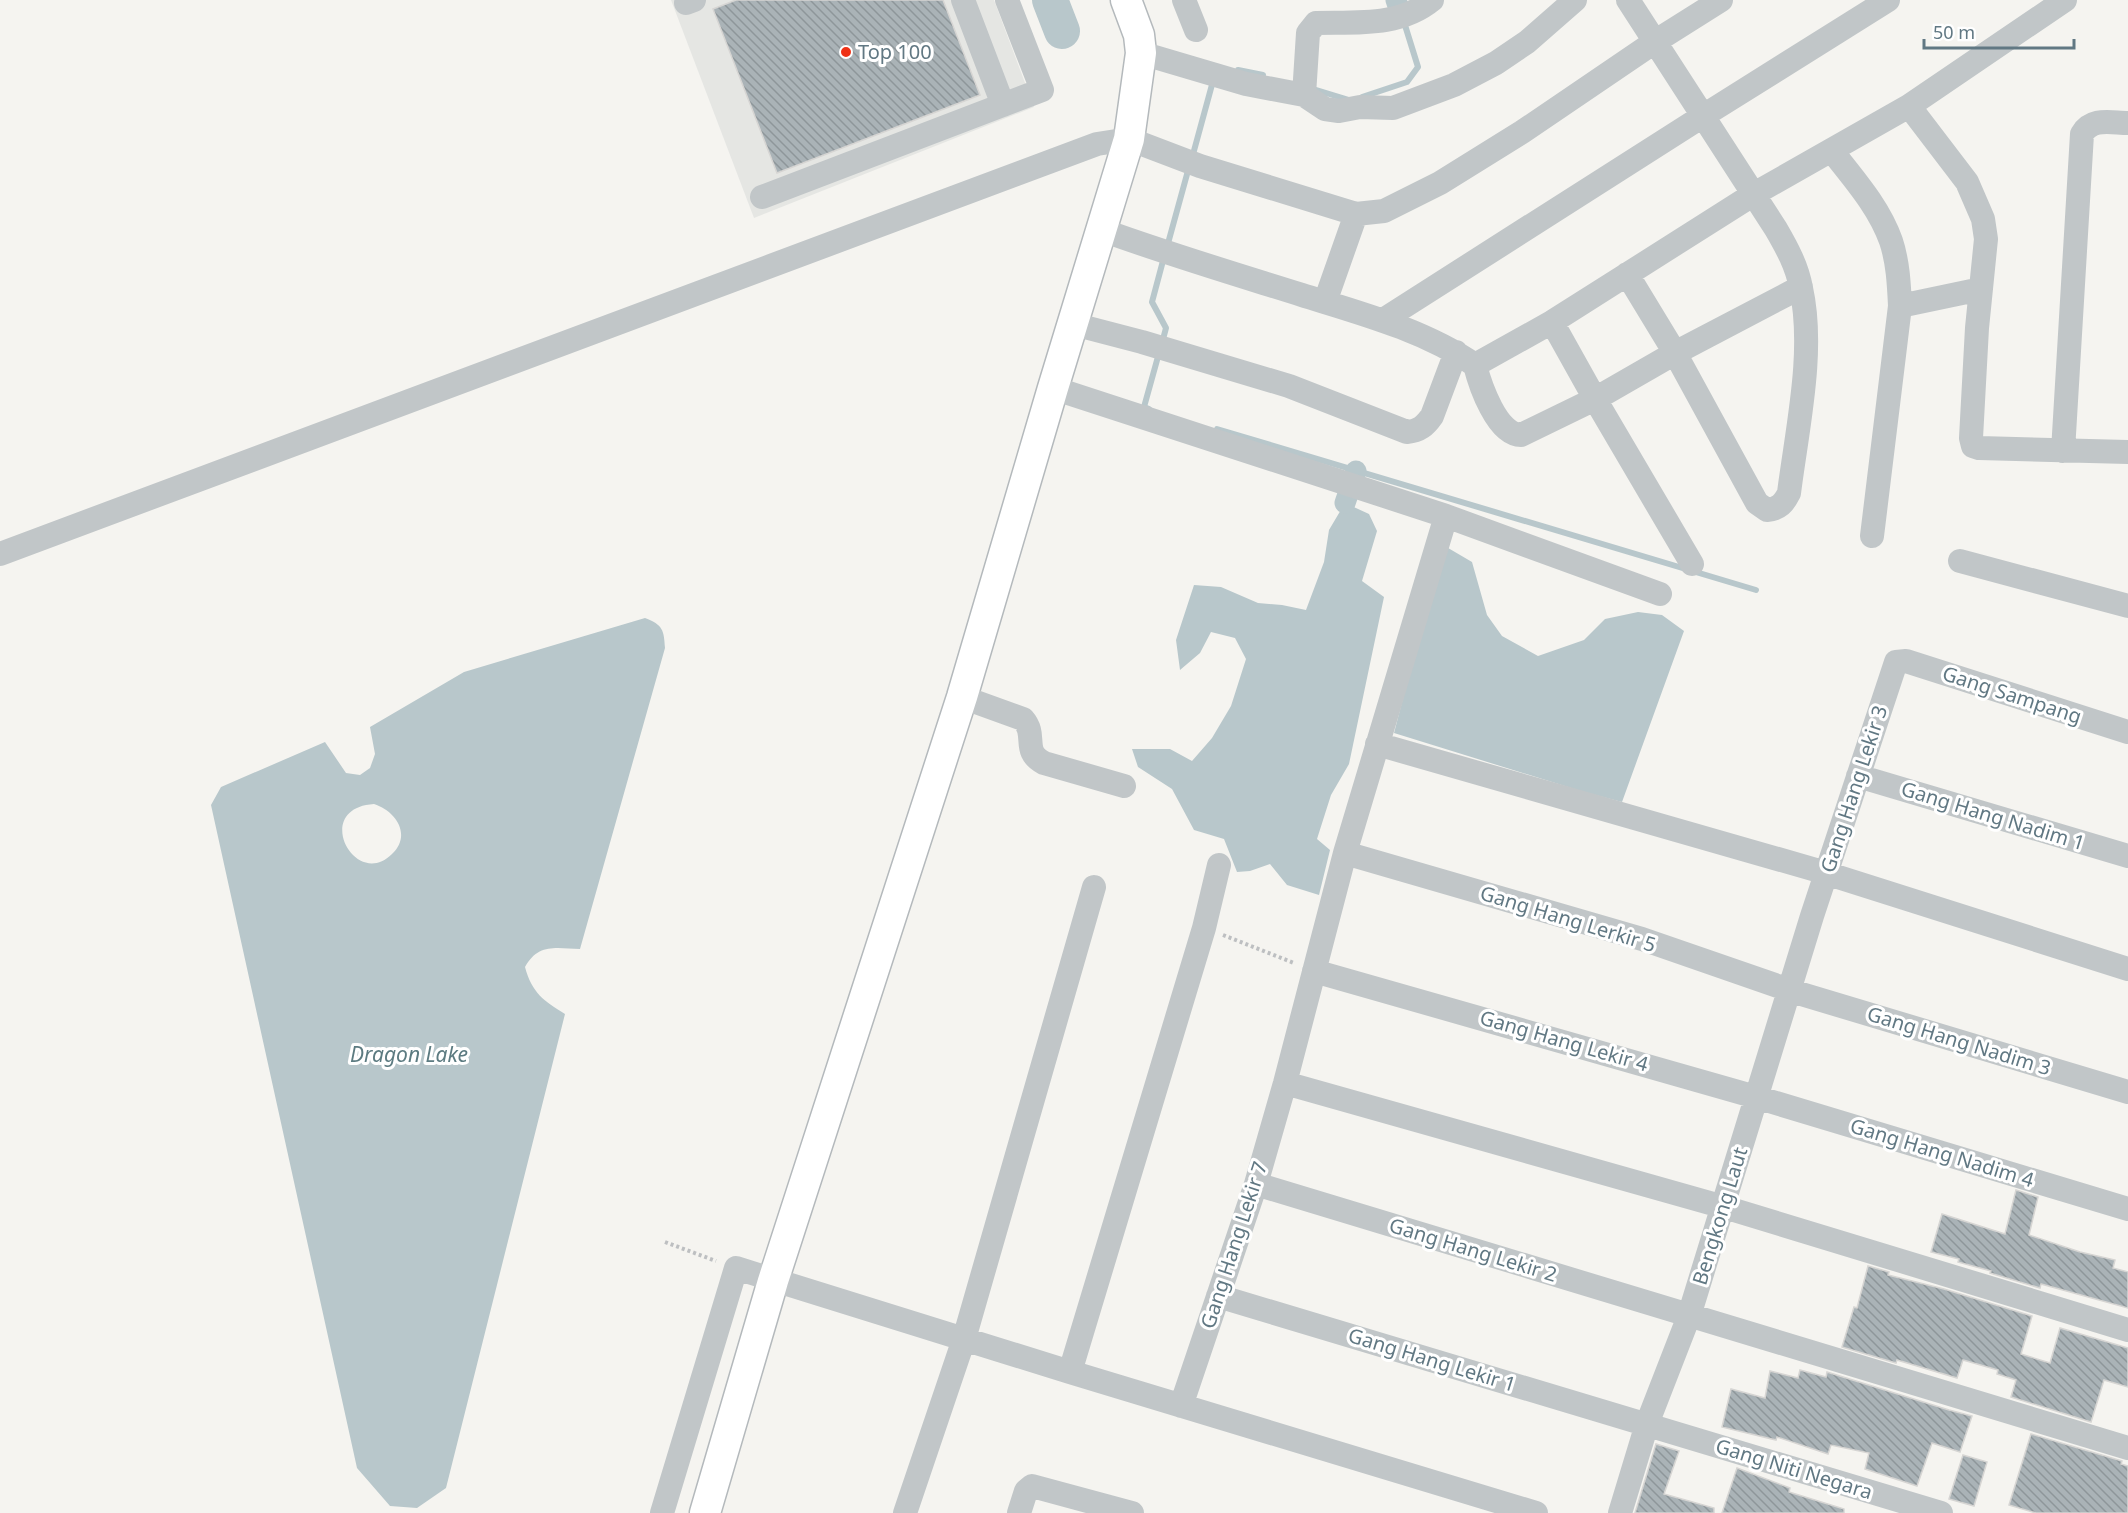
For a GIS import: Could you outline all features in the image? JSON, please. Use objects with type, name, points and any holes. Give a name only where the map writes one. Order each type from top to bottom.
[{"type":"main road","points":[[705,1513],[773,1281],[962,697],[1129,139],[1141,53],[1139,35],[1126,0]]},
{"type":"street","points":[[963,0],[1003,105]]},
{"type":"street","points":[[762,197],[1042,90],[1007,0]]},
{"type":"street","points":[[1184,0],[1196,30]]},
{"type":"street","points":[[1305,88],[1308,33],[1316,23],[1390,21],[1432,0]]},
{"type":"street","points":[[1141,53],[1246,84],[1305,88],[1325,109],[1340,111],[1360,107],[1392,108],[1454,85],[1496,63],[1527,42],[1575,0]]},
{"type":"street","points":[[1627,274],[1674,353],[1757,503],[1767,510],[1779,507],[1789,493],[1805,369],[1807,331],[1801,287],[1790,255],[1754,194],[1628,0]]},
{"type":"street","points":[[0,554],[1097,144],[1129,139],[1200,166],[1356,214],[1384,212],[1440,183],[1721,0]]},
{"type":"street","points":[[1383,320],[1888,0]]},
{"type":"street","points":[[1074,324],[1143,342],[1289,386],[1407,432],[1417,431],[1432,416],[1465,359],[1552,322],[1754,194],[1909,106],[2065,0]]},
{"type":"street","points":[[1909,106],[1967,182],[1983,219],[1986,239],[1971,438],[1973,446],[2128,452]]},
{"type":"street","points":[[2063,451],[2082,134],[2086,128],[2097,122],[2128,123]]},
{"type":"street","points":[[1832,151],[1877,210],[1892,242],[1898,278],[1900,306],[1872,536]]},
{"type":"street","points":[[1325,302],[1356,214]]},
{"type":"street","points":[[1102,230],[1161,251],[1383,320],[1465,359],[1505,430],[1514,435],[1521,435],[1594,399],[1674,353],[1801,287]]},
{"type":"street","points":[[1900,306],[1981,289]]},
{"type":"street","points":[[1552,322],[1594,399],[1692,564]]},
{"type":"street","points":[[1053,388],[1446,516],[1660,594]]},
{"type":"street","name":"Gang Hang Lekir 7","points":[[1181,1406],[1256,1184],[1345,853],[1446,516]]},
{"type":"street","points":[[1960,561],[2126,597]]},
{"type":"street","name":"Gang Sampang","points":[[1896,662],[1906,661],[2128,732]]},
{"type":"street","name":"Gang Hang Lekir 3","points":[[1812,916],[1896,662]]},
{"type":"street","points":[[962,697],[1023,719],[1027,724],[1031,751],[1036,759],[1124,786]]},
{"type":"street","points":[[1377,744],[1827,874],[2128,969]]},
{"type":"street","name":"Gang Hang Nadim 1","points":[[1858,776],[2128,856]]},
{"type":"street","name":"Gang Hang Lerkir 5","points":[[1345,853],[1642,939],[1790,991]]},
{"type":"street","points":[[1070,1372],[1204,928],[1219,865]]},
{"type":"street","points":[[905,1513],[964,1339],[1094,887]]},
{"type":"street","name":"Bengkong Laut","points":[[1620,1513],[1647,1424],[1689,1316],[1812,916]]},
{"type":"street","name":"Gang Hang Lekir 4","points":[[1314,971],[1756,1097]]},
{"type":"street","name":"Gang Hang Nadim 3","points":[[1790,991],[2128,1092]]},
{"type":"street","points":[[1285,1083],[1724,1207],[2128,1330]]},
{"type":"street","name":"Gang Hang Nadim 4","points":[[1756,1097],[2128,1209]]},
{"type":"street","name":"Gang Hang Lekir 2","points":[[1256,1184],[2128,1448]]},
{"type":"street","points":[[662,1513],[736,1268],[1536,1513]]},
{"type":"street","name":"Gang Hang Lekir 1","points":[[1218,1296],[1647,1424]]},
{"type":"street","name":"Gang Niti Negara","points":[[1647,1424],[1941,1513]]},
{"type":"street","points":[[1019,1513],[1026,1491],[1032,1486],[1132,1513]]},
{"type":"path","points":[[1204,928],[1314,971]]},
{"type":"path","points":[[665,1242],[736,1268]]},
{"type":"shaded area","points":[[671,0],[994,0],[1034,107],[754,218]]},
{"type":"water","points":[[1345,503],[1369,514],[1377,531],[1362,581],[1384,597],[1349,764],[1331,795],[1317,839],[1330,850],[1319,895],[1287,885],[1270,864],[1250,871],[1237,872],[1224,839],[1194,830],[1172,789],[1138,767],[1132,749],[1170,749],[1192,761],[1212,738],[1231,706],[1246,659],[1235,638],[1211,632],[1200,653],[1180,670],[1176,640],[1194,585],[1221,587],[1258,603],[1306,610],[1324,562],[1329,530]]},
{"type":"water","points":[[1443,545],[1472,562],[1487,615],[1502,636],[1538,656],[1584,640],[1605,619],[1638,612],[1662,615],[1684,631],[1622,802],[1394,733]]},
{"type":"water","name":"Dragon Lake","points":[[645,618],[659,626],[664,637],[665,648],[580,949],[542,950],[530,959],[525,967],[535,990],[565,1014],[446,1488],[417,1508],[390,1506],[357,1468],[211,805],[221,787],[325,742],[346,773],[360,775],[370,768],[375,754],[370,727],[464,672]],"holes":[[[374,804],[382,807],[399,824],[401,839],[392,854],[378,863],[365,862],[353,855],[346,844],[342,831],[345,819],[355,809]]]},
{"type":"building","name":"Top 100","points":[[736,0],[943,0],[980,95],[777,173],[713,9]]},
{"type":"building","points":[[2016,1190],[2038,1197],[2029,1235],[2080,1252],[2115,1260],[2113,1268],[2128,1272],[2128,1308],[2041,1284],[2040,1288],[1958,1262],[1959,1259],[1931,1252],[1942,1214],[2005,1234]]},
{"type":"building","points":[[1868,1266],[1889,1272],[1888,1275],[1944,1289],[2032,1316],[2021,1354],[2050,1363],[2060,1328],[2128,1348],[2128,1387],[2104,1380],[2091,1422],[2011,1397],[2016,1380],[1997,1374],[1998,1370],[1963,1360],[1957,1378],[1842,1347],[1854,1307],[1857,1308]]},
{"type":"building","points":[[1800,1370],[1826,1377],[1827,1372],[1972,1416],[1960,1452],[1932,1443],[1917,1486],[1865,1469],[1869,1453],[1831,1445],[1828,1454],[1777,1437],[1776,1440],[1722,1427],[1731,1389],[1765,1398],[1770,1371],[1798,1378]]},
{"type":"building","points":[[2031,1434],[2122,1461],[2121,1464],[2128,1466],[2128,1513],[2036,1513],[2009,1505]]},
{"type":"building","points":[[1656,1444],[1679,1451],[1664,1494],[1714,1508],[1714,1513],[1635,1513]]},
{"type":"building","points":[[1963,1455],[1987,1462],[1974,1506],[1949,1499]]},
{"type":"building","points":[[1737,1468],[1790,1488],[1789,1492],[1844,1509],[1844,1513],[1722,1513]]},
{"type":"waterway","points":[[1050,0],[1062,31]]},
{"type":"waterway","points":[[1396,0],[1400,12]]},
{"type":"waterway","points":[[1362,97],[1407,82],[1418,67],[1404,22]]},
{"type":"waterway","points":[[1238,70],[1263,75]]},
{"type":"waterway","points":[[1192,158],[1213,81]]},
{"type":"waterway","points":[[1313,89],[1349,100]]},
{"type":"waterway","points":[[1167,247],[1189,167]]},
{"type":"waterway","points":[[1162,343],[1166,328],[1152,302],[1164,257]]},
{"type":"waterway","points":[[1149,409],[1144,407],[1159,353]]},
{"type":"waterway","points":[[1217,429],[1756,590]]},
{"type":"waterway","points":[[1345,503],[1356,471]]},
{"type":"place","name":"Top 100","points":[[846,52]]}]
